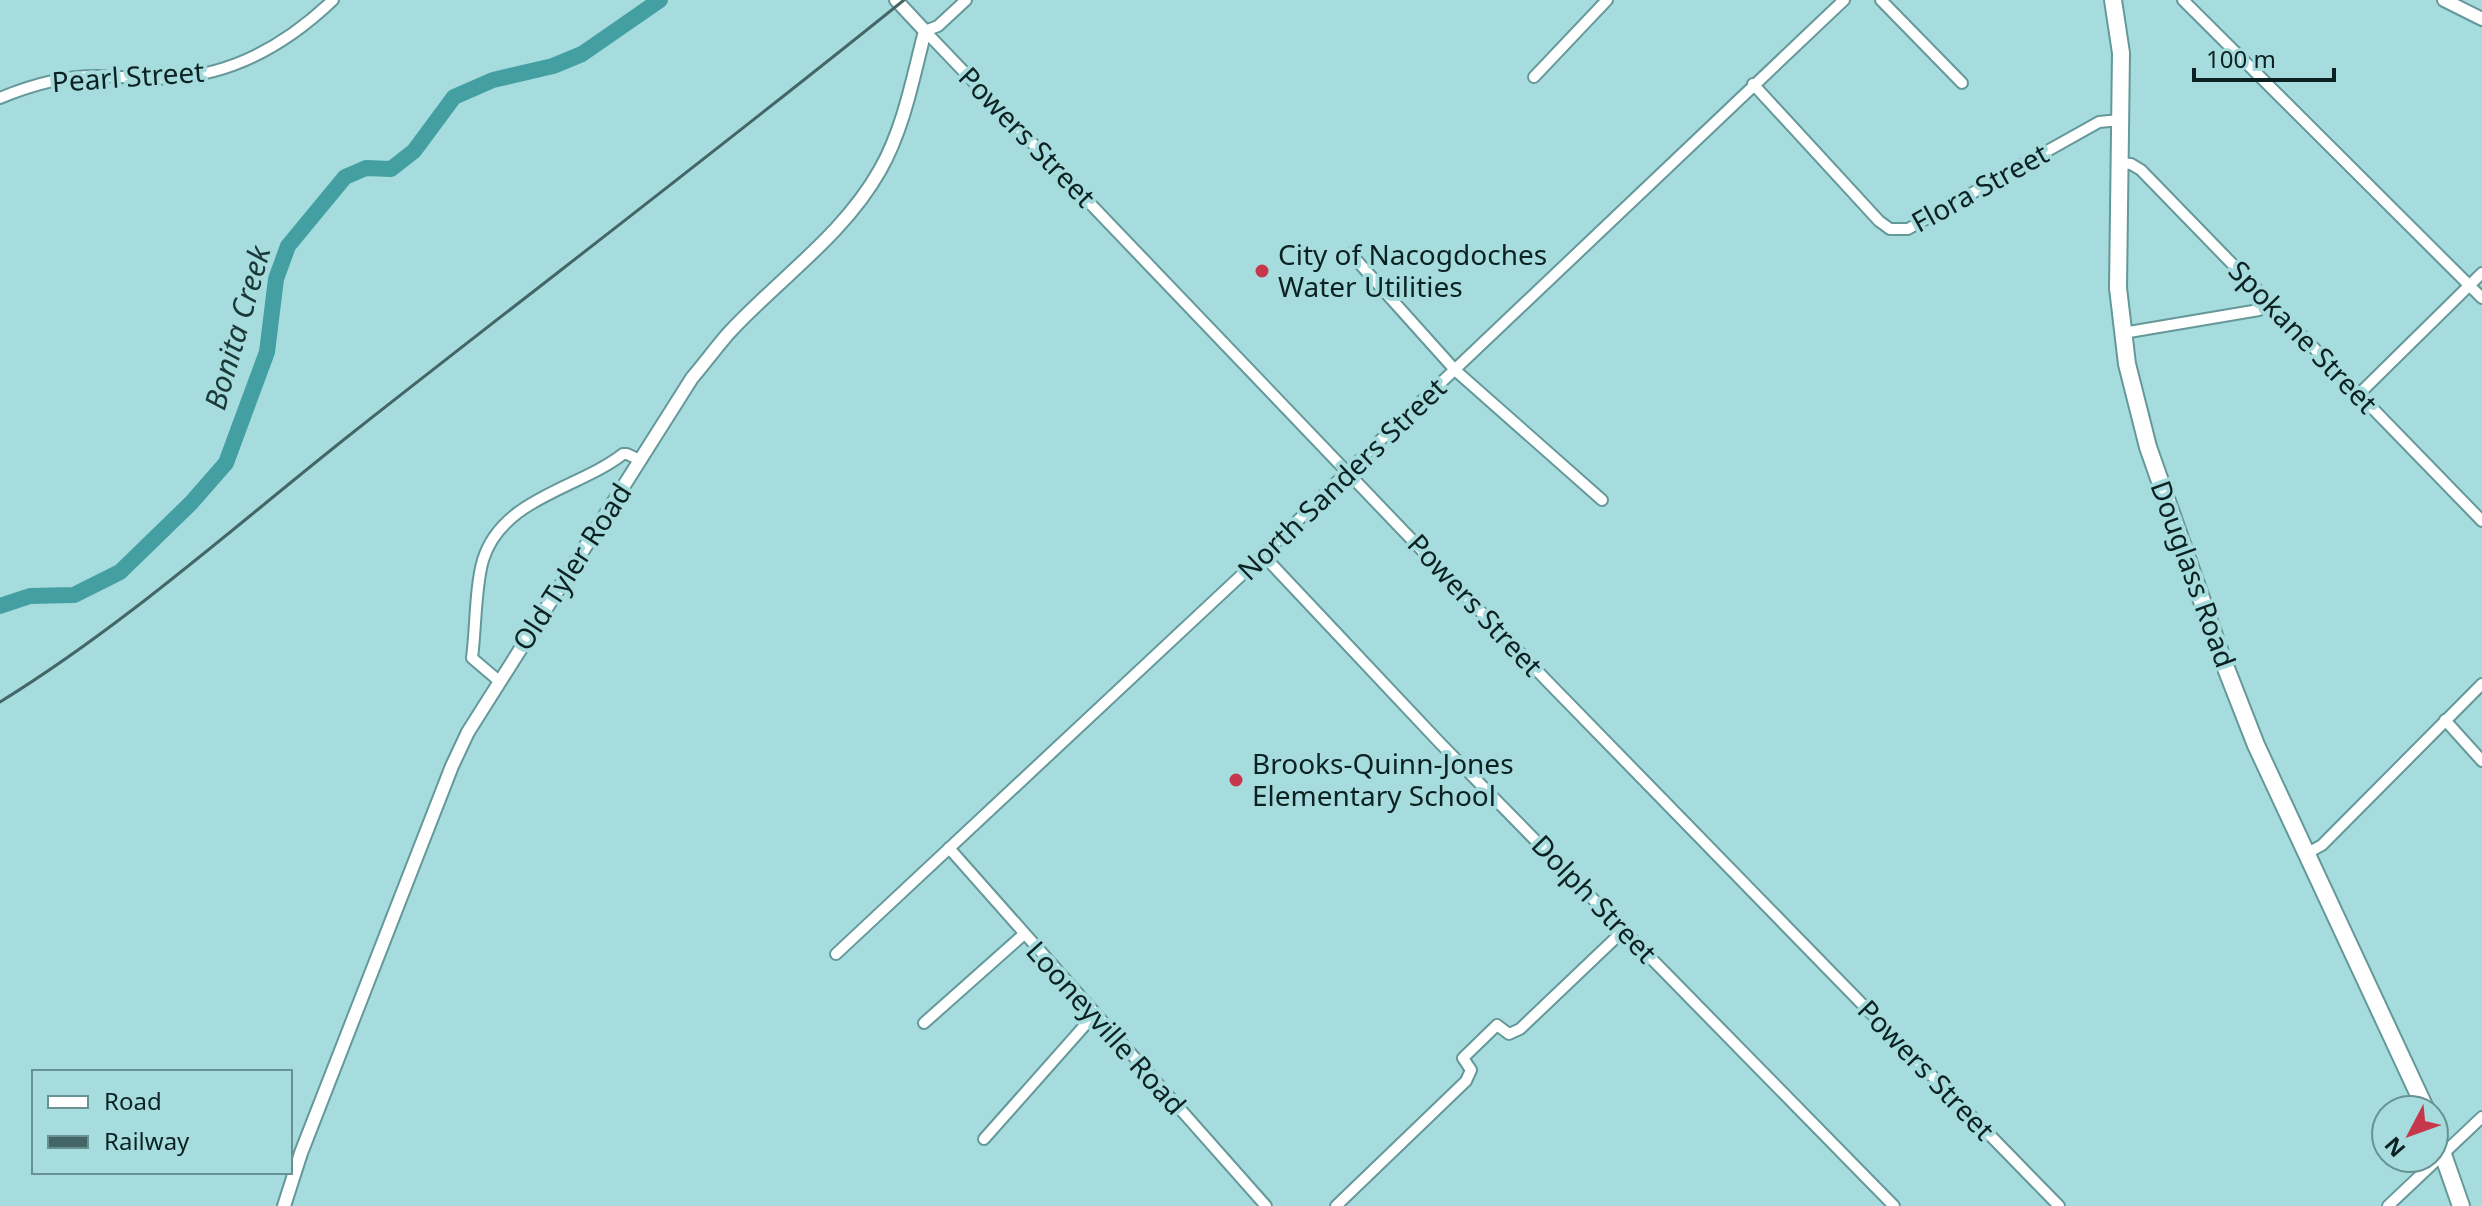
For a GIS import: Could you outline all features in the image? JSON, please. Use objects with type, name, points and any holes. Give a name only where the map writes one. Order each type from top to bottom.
[{"type":"main road","name":"Douglass Road","points":[[2113,0],[2121,53],[2116,262],[2123,333],[2134,396],[2158,478],[2238,700],[2418,1094]]},
{"type":"main road","points":[[2450,1172],[2461,1206]]},
{"type":"street","name":"Pearl Street","points":[[0,98],[37,84],[73,77],[171,78],[218,70],[253,57],[289,38],[333,0]]},
{"type":"street","name":"Powers Street","points":[[896,0],[1559,694],[2059,1206]]},
{"type":"street","points":[[925,31],[938,26],[966,0]]},
{"type":"street","points":[[1534,77],[1607,0]]},
{"type":"street","name":"North Sanders Street","points":[[836,954],[1263,555],[1844,0]]},
{"type":"street","points":[[1881,0],[1962,83]]},
{"type":"street","points":[[2183,0],[2482,298]]},
{"type":"street","points":[[2444,0],[2482,19]]},
{"type":"street","name":"Old Tyler Road","points":[[284,1206],[301,1153],[468,732],[692,378],[727,335],[843,222],[869,190],[893,143],[925,31]]},
{"type":"street","name":"Flora Street","points":[[1753,84],[1879,221],[1893,230],[1908,229],[1922,222],[2099,122],[2120,120]]},
{"type":"street","name":"Spokane Street","points":[[2118,163],[2131,164],[2141,170],[2482,521]]},
{"type":"street","points":[[1351,254],[1455,370],[1602,500]]},
{"type":"street","points":[[2358,395],[2482,273]]},
{"type":"street","points":[[2123,333],[2259,310],[2269,303]]},
{"type":"street","points":[[499,681],[472,658],[484,560],[496,536],[518,511],[590,477],[623,454],[640,460]]},
{"type":"street","name":"Dolph Street","points":[[1263,555],[1439,742],[1892,1206]]},
{"type":"street","points":[[2306,854],[2322,845],[2482,684]]},
{"type":"street","points":[[2445,720],[2482,761]]},
{"type":"street","name":"Looneyville Road","points":[[949,848],[1266,1206]]},
{"type":"street","points":[[1336,1206],[1466,1081],[1471,1070],[1463,1058],[1497,1025],[1509,1034],[1520,1029],[1624,930]]},
{"type":"street","points":[[924,1023],[1023,935]]},
{"type":"street","points":[[984,1139],[1094,1015]]},
{"type":"street","points":[[2450,1148],[2482,1117]]},
{"type":"street","points":[[2388,1206],[2422,1174]]},
{"type":"waterway","name":"Bonita Creek","points":[[0,606],[30,596],[74,595],[120,572],[191,503],[226,463],[267,352],[276,279],[288,246],[345,177],[366,168],[391,169],[414,151],[454,97],[493,80],[553,66],[582,54],[660,0]]},
{"type":"railway","points":[[0,702],[136,607],[351,434],[904,0]]},
{"type":"place","name":"City of Nacogdoches Water Utilities","points":[[1262,271]]},
{"type":"place","name":"Brooks-Quinn-Jones Elementary School","points":[[1236,780]]}]
